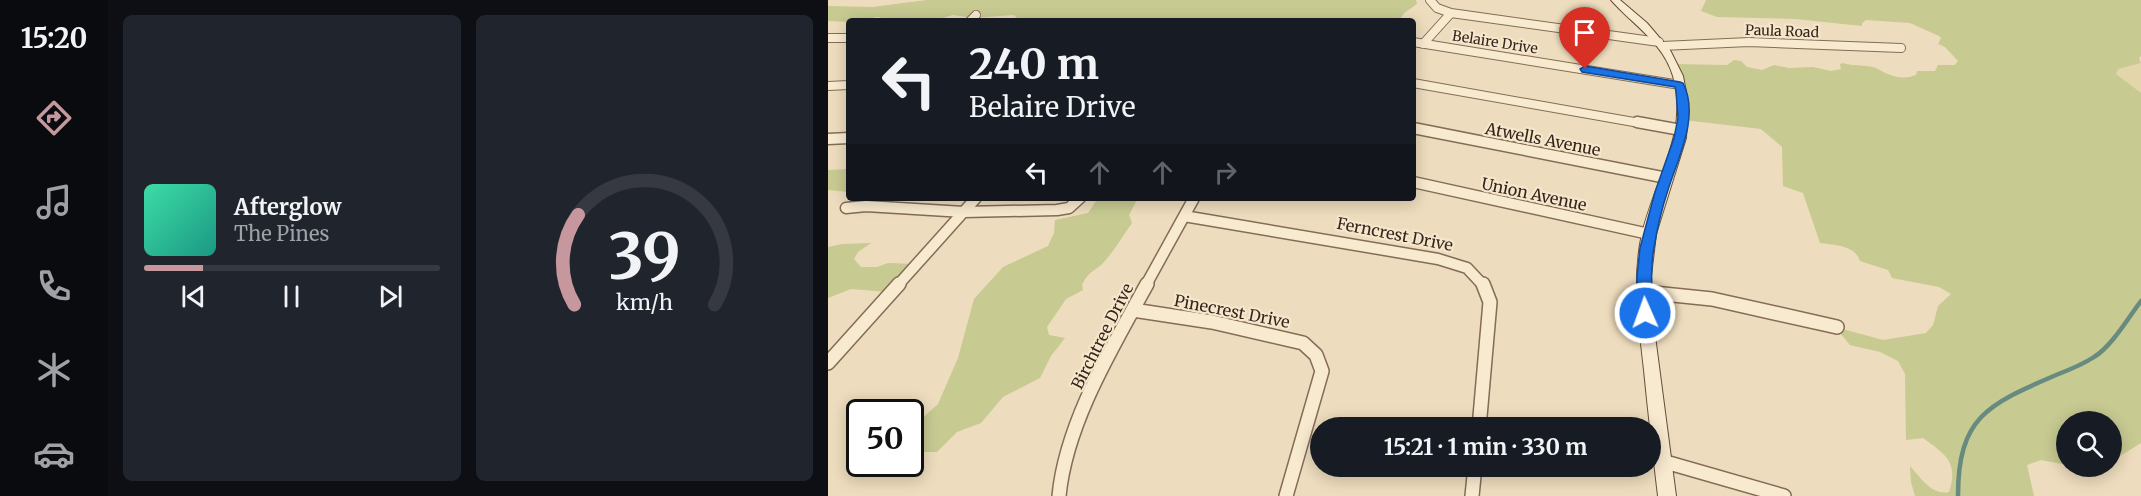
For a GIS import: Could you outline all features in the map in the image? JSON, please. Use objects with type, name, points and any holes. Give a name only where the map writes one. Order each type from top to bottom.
[{"type":"main road","points":[[1615,0],[1644,25],[1660,44],[1678,76],[1683,103],[1681,130],[1649,234],[1644,292],[1667,496]]},
{"type":"street","points":[[1423,44],[1451,13],[1437,8],[1430,0]]},
{"type":"street","name":"Paula Road","points":[[1451,13],[1660,44],[1749,42],[1901,48]]},
{"type":"street","points":[[828,38],[846,38]]},
{"type":"street","name":"Belaire Drive","points":[[1416,43],[1680,85]]},
{"type":"street","points":[[1416,84],[1681,130]]},
{"type":"street","points":[[828,86],[846,85]]},
{"type":"street","name":"Atwells Avenue","points":[[1416,129],[1666,178]]},
{"type":"street","points":[[828,139],[846,138]]},
{"type":"street","name":"Union Avenue","points":[[1416,183],[1649,234]]},
{"type":"street","points":[[828,363],[973,201]]},
{"type":"street","points":[[846,208],[866,206],[964,212],[1064,210],[1076,201]]},
{"type":"street","name":"Birchtree Drive","points":[[1059,496],[1060,478],[1071,433],[1133,310],[1192,201]]},
{"type":"street","name":"Ferncrest Drive","points":[[1185,216],[1427,256],[1461,265],[1478,275],[1487,290],[1490,302],[1480,417]]},
{"type":"street","points":[[1644,292],[1712,299],[1837,327]]},
{"type":"street","name":"Pinecrest Drive","points":[[1133,310],[1212,322],[1283,337],[1302,343],[1316,354],[1322,366],[1320,379],[1286,496]]},
{"type":"street","points":[[1662,460],[1784,496]]},
{"type":"street","points":[[1472,496],[1474,477]]},
{"type":"shaded area","points":[[2101,60],[2141,62],[2141,106]]},
{"type":"green space","points":[[927,0],[1416,0],[1417,4],[1401,18],[1017,18],[1014,15],[973,18],[953,15],[942,18],[878,17],[846,18],[846,22],[828,21],[828,6],[872,7]]},
{"type":"green space","points":[[1706,0],[2141,0],[2141,56],[2139,58],[2141,63],[2118,69],[2116,74],[2141,93],[2141,443],[2122,455],[2122,411],[2056,411],[2056,463],[2041,460],[2027,465],[2034,496],[1915,496],[1910,466],[1927,485],[1937,491],[1949,492],[1952,482],[1951,466],[1944,454],[1923,438],[1906,440],[1905,374],[1898,361],[1880,352],[1850,345],[1835,327],[1883,340],[1926,333],[1933,325],[1938,306],[1951,294],[1939,287],[1892,278],[1888,270],[1860,261],[1849,249],[1820,243],[1803,193],[1783,186],[1782,147],[1761,129],[1684,120],[1673,64],[1727,65],[1734,60],[1741,61],[1747,67],[1762,70],[1774,65],[1789,68],[1813,67],[1831,71],[1841,69],[1840,64],[1843,63],[1873,67],[1890,75],[1910,77],[1916,75],[1917,71],[1935,71],[1938,65],[1955,65],[1958,61],[1945,47],[1938,44],[1941,38],[1939,36],[1910,23],[1866,20],[1862,26],[1796,19],[1717,17],[1701,11]]},
{"type":"green space","points":[[846,169],[846,192],[828,190],[828,170]]},
{"type":"green space","points":[[1096,201],[1136,201],[1129,215],[1132,223],[1108,257],[1088,276],[1082,285],[1083,290],[1066,299],[1047,327],[1049,335],[1065,338],[1051,356],[1040,378],[1003,397],[981,423],[957,432],[937,452],[924,452],[924,416],[938,404],[958,358],[974,299],[1003,267],[1048,246],[1054,233],[1055,220],[1088,213]]},
{"type":"green space","points":[[871,243],[858,252],[854,259],[861,267],[877,267],[888,263],[915,264],[888,292],[851,289],[828,298],[828,247]]},
{"type":"waterway","points":[[1958,496],[1959,469],[1964,447],[1971,430],[1982,416],[2012,395],[2075,367],[2101,352],[2141,301]]},
{"type":"route","points":[[1585,69],[1680,85],[1682,91],[1683,118],[1680,138],[1649,234],[1644,276],[1645,313]]}]
